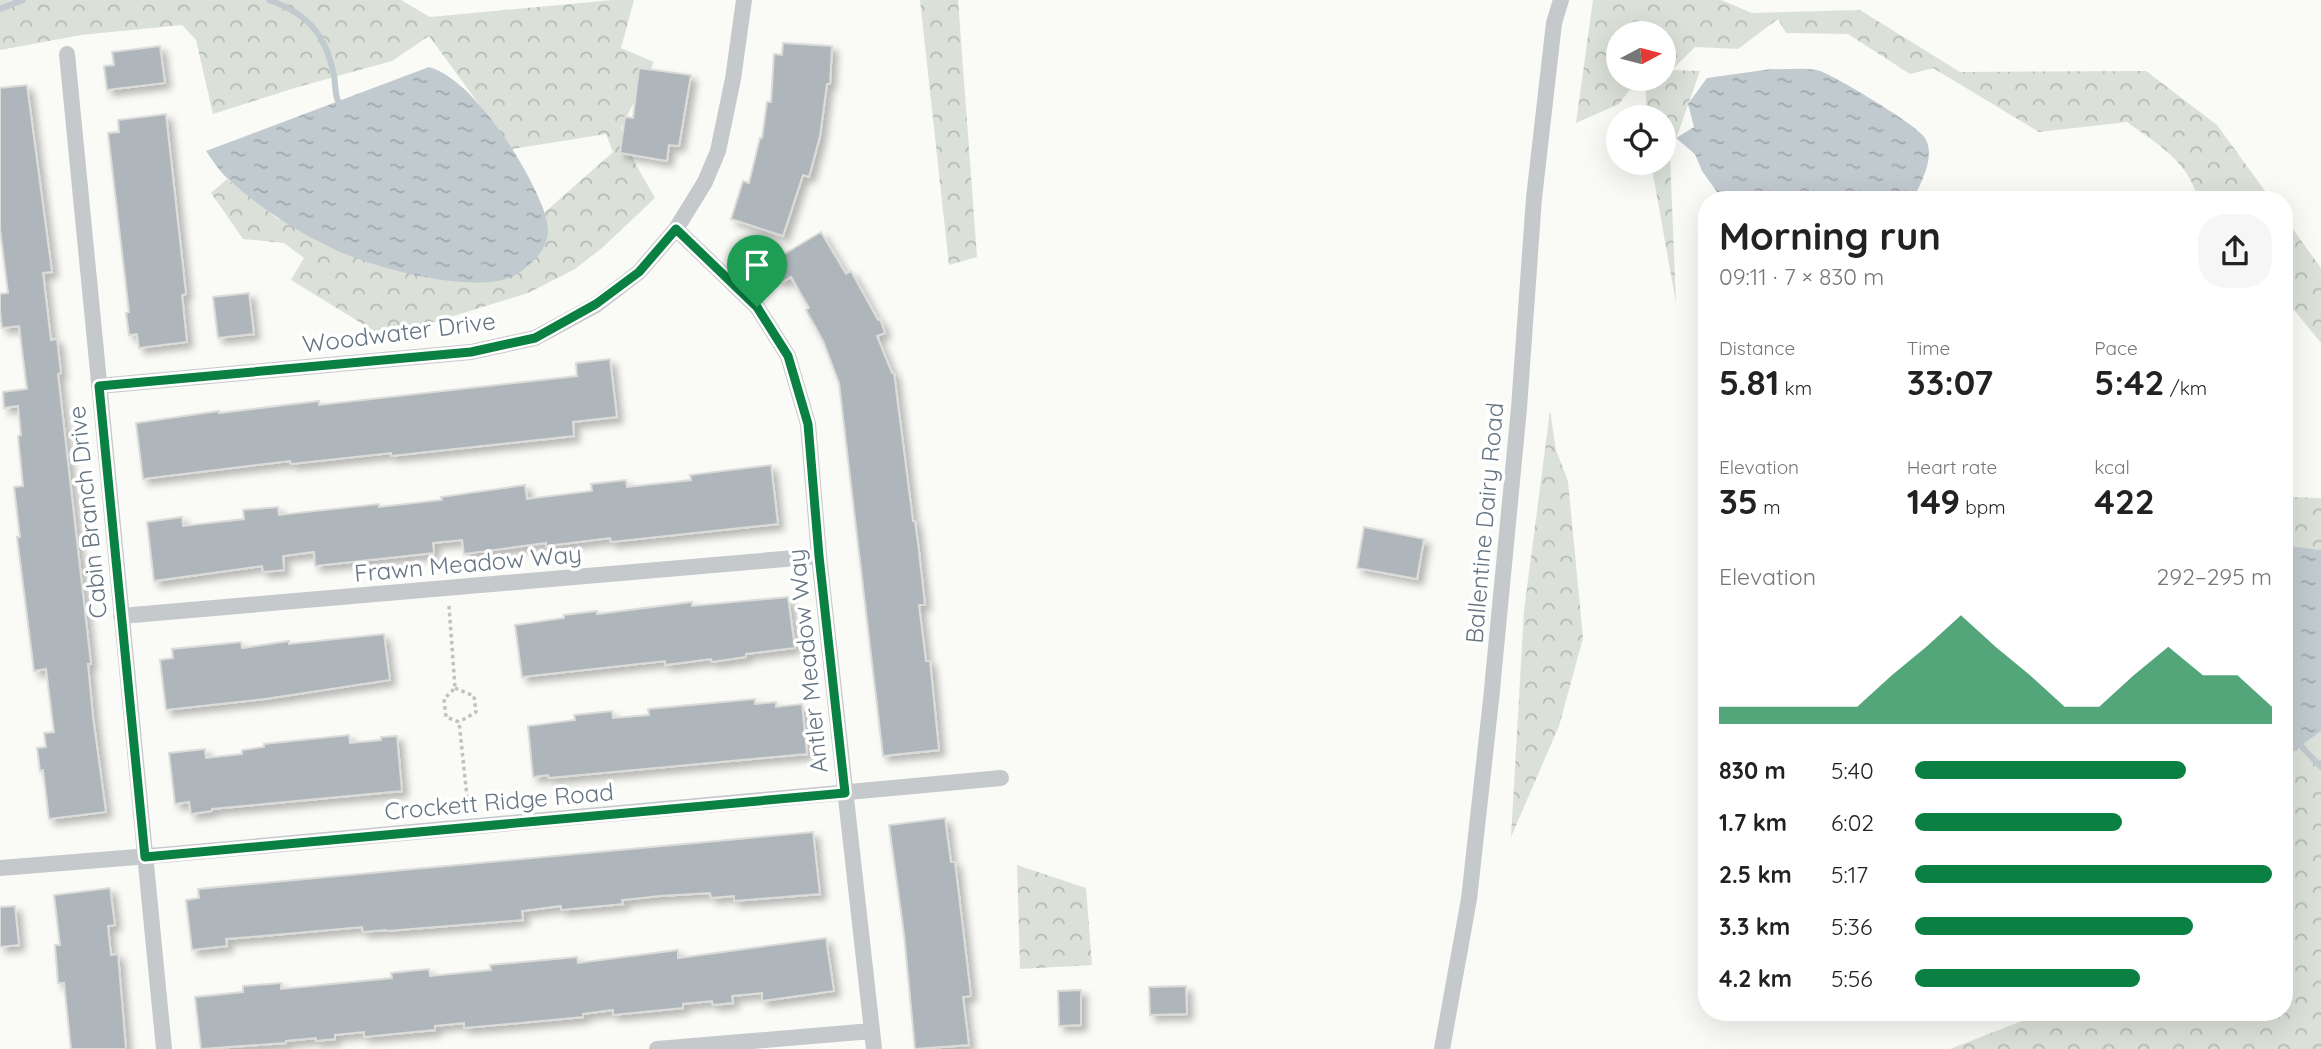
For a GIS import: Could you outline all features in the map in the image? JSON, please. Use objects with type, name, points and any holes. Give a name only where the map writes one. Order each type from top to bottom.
[{"type":"street","name":"Woodwater Drive","points":[[99,386],[471,352],[535,338],[596,304],[639,272],[676,229],[705,182],[718,151],[733,79],[744,0]]},
{"type":"street","name":"Ballentine Dairy Road","points":[[1442,1049],[1469,899],[1518,422],[1534,198],[1554,23],[1561,0]]},
{"type":"street","name":"Cabin Branch Drive","points":[[67,54],[164,1049]]},
{"type":"street","name":"Antler Meadow Way","points":[[676,229],[757,307],[788,356],[808,424],[819,556],[874,1049]]},
{"type":"street","name":"Frawn Meadow Way","points":[[121,616],[819,556]]},
{"type":"street","name":"Crockett Ridge Road","points":[[0,868],[1001,778]]},
{"type":"street","points":[[657,1049],[873,1031]]},
{"type":"path","points":[[449,605],[455,688],[444,699],[446,716],[459,722]]},
{"type":"path","points":[[455,688],[474,696],[475,712],[459,722]]},
{"type":"path","points":[[459,722],[468,806]]},
{"type":"green space","points":[[0,0],[401,0],[430,17],[634,0],[621,48],[654,62],[621,128],[635,163],[655,198],[602,248],[575,269],[528,293],[428,324],[374,331],[291,280],[304,258],[284,243],[243,239],[211,193],[227,179],[278,219],[548,230],[544,213],[613,152],[606,134],[512,149],[429,36],[392,61],[213,114],[196,40],[182,25],[81,35],[0,50]]},
{"type":"green space","points":[[920,0],[958,0],[977,257],[949,265]]},
{"type":"green space","points":[[1593,0],[1721,0],[1752,13],[1860,10],[1960,72],[2146,71],[2217,125],[2265,191],[2196,191],[2187,174],[2170,154],[2127,122],[2039,132],[1933,68],[1910,74],[1848,34],[1786,33],[1778,19],[1738,49],[1695,47],[1676,66],[1676,21],[1606,21],[1606,91],[1629,91],[1619,104],[1606,105],[1606,110],[1576,123]]},
{"type":"green space","points":[[1676,70],[1700,71],[1676,139],[1676,105],[1646,105],[1646,91],[1676,91]]},
{"type":"green space","points":[[1653,175],[1671,175],[1676,303]]},
{"type":"green space","points":[[2293,229],[2321,268],[2321,343],[2295,311]]},
{"type":"green space","points":[[1550,411],[1556,450],[1568,481],[1583,638],[1559,726],[1511,837],[1524,611]]},
{"type":"green space","points":[[2293,497],[2321,498],[2321,550],[2293,546]]},
{"type":"green space","points":[[2321,728],[2321,1049],[1950,1049],[2022,1021],[2293,1021],[2293,748]]},
{"type":"green space","points":[[1017,865],[1086,888],[1092,965],[1020,969]]},
{"type":"water","points":[[429,67],[453,80],[486,112],[516,155],[534,187],[547,220],[544,247],[528,266],[511,277],[493,281],[448,281],[398,271],[336,250],[293,228],[254,201],[226,177],[206,151]]},
{"type":"water","points":[[1771,69],[1820,71],[1876,102],[1919,132],[1928,145],[1928,161],[1917,191],[1716,191],[1702,171],[1695,154],[1676,138],[1694,127],[1688,104],[1707,78]]},
{"type":"water","points":[[2293,546],[2321,550],[2321,731],[2293,751]]},
{"type":"building","points":[[783,43],[832,46],[830,84],[827,84],[820,136],[809,177],[803,175],[783,236],[731,219],[743,181],[749,183],[762,138],[767,102],[771,102],[774,54],[782,55]]},
{"type":"building","points":[[160,46],[165,83],[107,90],[104,66],[114,65],[112,52]]},
{"type":"building","points":[[639,68],[691,75],[679,146],[669,145],[667,161],[620,153],[625,117],[633,118]]},
{"type":"building","points":[[27,85],[52,272],[43,273],[51,340],[57,339],[61,373],[58,374],[91,664],[88,664],[93,717],[106,812],[49,819],[43,770],[40,771],[37,748],[46,747],[44,733],[54,732],[46,669],[34,671],[17,537],[20,537],[14,487],[23,486],[18,406],[4,408],[3,392],[27,389],[19,326],[2,328],[0,311],[0,294],[8,293],[0,229],[0,88]]},
{"type":"building","points":[[166,114],[186,294],[182,295],[187,342],[139,348],[137,334],[129,335],[126,313],[129,312],[108,133],[119,132],[118,120]]},
{"type":"building","points":[[821,232],[846,274],[851,271],[878,320],[880,319],[885,333],[877,336],[894,373],[918,543],[925,605],[919,605],[926,661],[930,661],[939,750],[883,756],[839,383],[823,341],[806,310],[809,308],[791,277],[781,283],[769,263]]},
{"type":"building","points":[[249,293],[254,334],[218,338],[213,297]]},
{"type":"building","points":[[610,359],[617,417],[573,422],[574,436],[391,456],[391,453],[291,464],[290,461],[143,479],[136,423],[219,411],[319,401],[319,405],[577,376],[576,363]]},
{"type":"building","points":[[771,465],[778,524],[611,542],[610,538],[546,546],[546,543],[464,554],[462,540],[433,543],[434,553],[315,566],[314,552],[283,556],[284,570],[263,572],[262,566],[154,581],[147,522],[182,517],[183,526],[244,519],[243,510],[278,507],[279,515],[379,504],[379,507],[442,500],[441,497],[525,485],[527,499],[592,491],[591,484],[626,480],[627,487],[691,480],[690,475]]},
{"type":"building","points":[[1364,527],[1424,539],[1417,579],[1357,568]]},
{"type":"building","points":[[788,597],[795,648],[746,654],[746,657],[712,662],[711,659],[665,665],[665,661],[522,677],[515,625],[597,611],[597,614],[692,602],[692,606]]},
{"type":"building","points":[[384,634],[390,680],[265,699],[166,710],[160,660],[173,658],[172,649],[241,642],[242,648],[289,641],[289,644]]},
{"type":"building","points":[[755,699],[755,704],[776,702],[776,707],[802,704],[807,754],[549,778],[548,775],[533,777],[528,726],[575,720],[574,715],[612,711],[613,718],[649,715],[648,709]]},
{"type":"building","points":[[349,735],[350,743],[397,736],[402,791],[212,809],[191,814],[189,802],[175,804],[169,753],[205,749],[206,758],[242,754],[242,750],[264,747],[264,744]]},
{"type":"building","points":[[945,818],[951,862],[955,862],[971,996],[963,997],[969,1045],[915,1049],[904,934],[889,825]]},
{"type":"building","points":[[813,832],[820,894],[734,901],[734,896],[711,898],[710,893],[660,896],[622,900],[623,904],[561,910],[561,906],[522,911],[523,920],[387,931],[363,932],[362,927],[226,939],[227,946],[192,950],[186,900],[199,898],[198,889]]},
{"type":"building","points":[[110,888],[115,925],[108,926],[111,955],[118,954],[126,1049],[71,1049],[64,983],[58,983],[55,945],[60,945],[54,895]]},
{"type":"building","points":[[15,906],[19,945],[0,947],[0,907]]},
{"type":"building","points":[[826,938],[834,991],[762,1001],[762,993],[732,996],[733,1003],[713,1005],[712,1001],[683,1004],[683,1008],[613,1015],[613,1010],[563,1019],[464,1028],[464,1023],[435,1026],[435,1030],[364,1037],[364,1032],[335,1035],[335,1039],[316,1041],[316,1038],[286,1043],[201,1049],[195,997],[243,992],[243,986],[281,983],[281,989],[392,978],[391,973],[429,969],[430,976],[491,970],[490,965],[577,957],[578,963],[678,950],[678,958]]},
{"type":"building","points":[[1186,986],[1187,1014],[1150,1015],[1149,987]]},
{"type":"building","points":[[1081,990],[1081,1025],[1059,1026],[1058,991]]},
{"type":"waterway","points":[[0,9],[23,0]]},
{"type":"waterway","points":[[269,0],[305,19],[320,37],[331,61],[336,96],[342,108]]},
{"type":"waterway","points":[[2300,740],[2301,746],[2321,767]]},
{"type":"route","points":[[676,229],[757,307],[788,356],[808,424],[819,556],[845,793],[145,857],[99,386],[471,352],[535,338],[596,304],[639,272],[676,229]]}]
